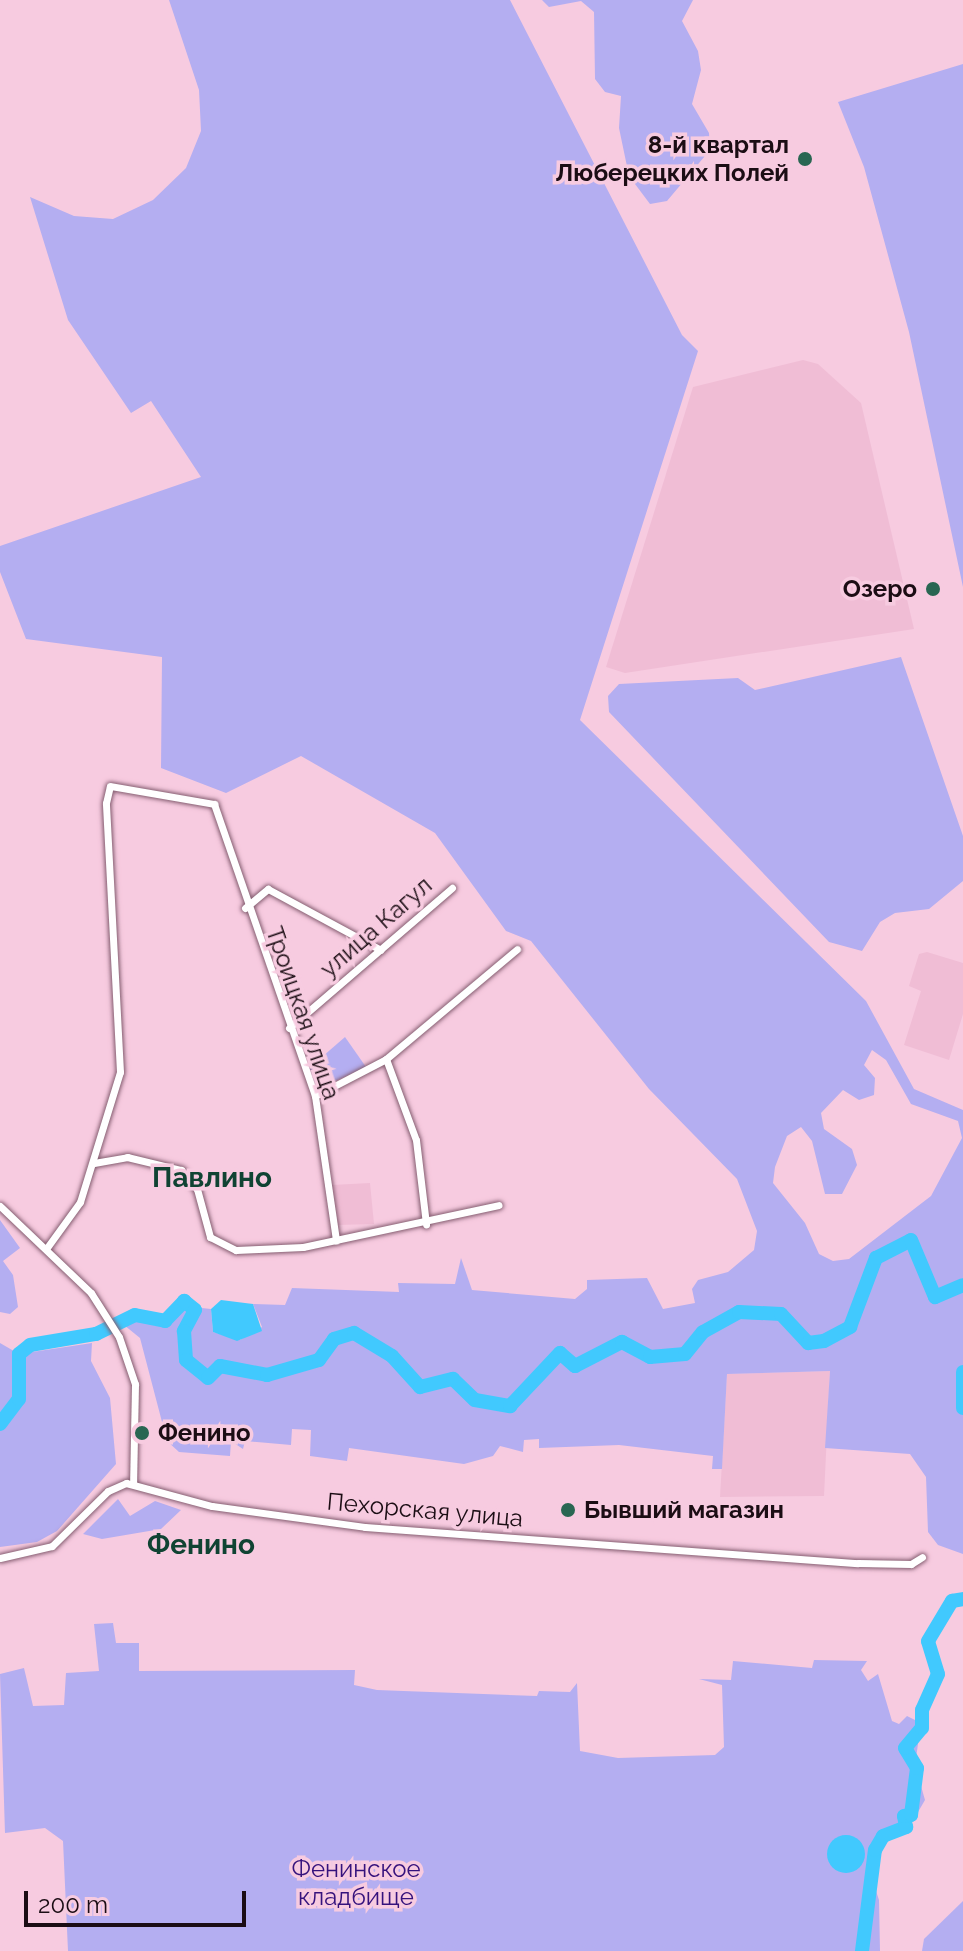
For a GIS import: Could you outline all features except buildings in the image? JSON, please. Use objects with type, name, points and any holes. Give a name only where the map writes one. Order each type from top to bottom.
[{"type":"street","name":"Троицкая улица","points":[[94,1163],[117,1091],[121,1048],[106,797],[110,786],[214,804],[245,908],[315,1096],[336,1240]]},
{"type":"street","name":"улица Кагул","points":[[289,1028],[452,888]]},
{"type":"street","points":[[245,908],[268,889],[381,950]]},
{"type":"street","points":[[315,1096],[386,1059],[517,949]]},
{"type":"street","points":[[386,1059],[416,1140],[426,1224]]},
{"type":"street","points":[[46,1249],[80,1202],[94,1163],[127,1157],[181,1170],[197,1189],[210,1237],[223,1247],[288,1250],[426,1224],[499,1205]]},
{"type":"street","points":[[0,1206],[46,1249],[108,1316],[119,1337],[135,1384],[133,1484],[108,1491],[52,1546],[0,1558]]},
{"type":"street","name":"Пехорская улица","points":[[133,1484],[212,1506],[378,1528],[858,1563],[911,1564],[922,1557]]},
{"type":"shaded area","points":[[803,360],[818,364],[861,403],[914,629],[625,673],[606,667],[693,387]]},
{"type":"shaded area","points":[[927,952],[963,963],[963,1014],[949,1060],[904,1045],[921,991],[909,986],[919,954]]},
{"type":"shaded area","points":[[370,1183],[374,1224],[337,1225],[332,1185]]},
{"type":"shaded area","points":[[830,1371],[824,1496],[720,1497],[727,1374]]},
{"type":"green space","points":[[169,0],[510,0],[682,335],[698,351],[580,720],[866,1001],[914,1089],[963,1110],[963,1554],[938,1545],[928,1532],[926,1477],[910,1454],[825,1448],[830,1371],[727,1374],[722,1469],[712,1469],[713,1456],[619,1445],[539,1448],[539,1439],[524,1440],[523,1452],[500,1446],[493,1456],[464,1464],[349,1448],[347,1461],[310,1456],[311,1430],[292,1429],[291,1445],[245,1441],[243,1449],[231,1441],[230,1456],[179,1452],[167,1441],[140,1338],[124,1325],[136,1320],[157,1326],[183,1306],[211,1309],[213,1332],[240,1340],[262,1327],[253,1304],[285,1305],[292,1288],[399,1292],[398,1283],[455,1284],[461,1258],[472,1290],[575,1299],[587,1289],[587,1280],[647,1278],[663,1309],[695,1303],[692,1289],[698,1280],[728,1272],[754,1250],[757,1231],[737,1179],[649,1089],[531,941],[506,931],[435,833],[301,756],[226,793],[161,768],[162,657],[26,639],[0,572],[0,546],[201,477],[151,401],[131,413],[68,320],[30,197],[74,216],[113,219],[153,200],[186,168],[201,131],[199,90]],"holes":[[[872,1050],[886,1060],[911,1104],[958,1121],[962,1138],[931,1196],[849,1259],[833,1261],[819,1254],[805,1223],[773,1183],[775,1167],[787,1136],[801,1127],[812,1141],[825,1194],[842,1194],[857,1165],[852,1149],[824,1129],[821,1113],[843,1090],[859,1100],[874,1095],[875,1078],[864,1065]]]},
{"type":"green space","points":[[542,0],[693,0],[682,21],[698,51],[701,70],[692,104],[709,133],[710,150],[667,201],[650,204],[629,176],[619,128],[621,96],[605,92],[595,79],[594,12],[581,1],[549,7]]},
{"type":"green space","points":[[963,64],[963,587],[909,332],[864,167],[838,102]]},
{"type":"green space","points":[[901,657],[963,836],[963,881],[929,909],[895,913],[880,922],[862,951],[829,942],[609,712],[608,696],[619,684],[738,678],[755,690]]},
{"type":"green space","points":[[345,1037],[366,1067],[318,1089],[307,1070]]},
{"type":"green space","points":[[0,1220],[20,1248],[3,1261],[13,1275],[18,1307],[10,1314],[0,1312]]},
{"type":"green space","points":[[0,1343],[19,1354],[92,1343],[91,1361],[110,1398],[116,1464],[57,1531],[37,1542],[0,1547]]},
{"type":"green space","points":[[118,1499],[130,1516],[155,1501],[181,1510],[161,1529],[102,1539],[83,1534]]},
{"type":"green space","name":"Фенинское кладбище","points":[[113,1623],[116,1643],[139,1643],[139,1671],[355,1670],[354,1685],[377,1690],[537,1696],[539,1691],[570,1692],[577,1683],[580,1751],[618,1758],[715,1755],[724,1747],[722,1685],[699,1679],[731,1680],[733,1661],[812,1668],[814,1660],[867,1661],[861,1670],[868,1681],[878,1674],[892,1721],[899,1724],[907,1716],[921,1723],[915,1765],[925,1800],[918,1812],[884,1832],[870,1873],[879,1900],[880,1951],[68,1951],[63,1841],[45,1828],[5,1833],[0,1674],[24,1668],[33,1706],[64,1705],[66,1673],[99,1671],[94,1624]]},
{"type":"green space","points":[[963,1901],[963,1951],[922,1951],[924,1939]]},
{"type":"water","points":[[221,1300],[253,1304],[262,1331],[237,1341],[213,1332],[211,1309]]},
{"type":"water","points":[[846,1835],[860,1840],[865,1854],[860,1868],[846,1873],[832,1868],[827,1854],[832,1840]]},
{"type":"waterway","points":[[0,1424],[19,1399],[19,1354],[30,1345],[96,1334],[135,1315],[165,1321],[184,1301],[195,1310],[184,1331],[186,1360],[208,1378],[220,1366],[267,1375],[319,1360],[334,1339],[354,1333],[392,1356],[420,1387],[453,1379],[475,1400],[510,1406],[560,1353],[575,1366],[622,1342],[650,1357],[685,1354],[703,1332],[739,1312],[781,1314],[808,1343],[824,1341],[850,1327],[876,1258],[911,1240],[935,1297],[963,1285]]},
{"type":"waterway","points":[[963,1372],[963,1408]]},
{"type":"waterway","points":[[862,1951],[875,1850],[883,1836],[906,1827],[904,1816],[911,1815],[917,1768],[905,1748],[922,1728],[922,1710],[938,1674],[928,1641],[952,1601],[963,1599]]},
{"type":"place","name":"8-й квартал Люберецких Полей","points":[[805,159]]},
{"type":"place","name":"Озеро","points":[[933,589]]},
{"type":"place","name":"Фенино","points":[[142,1433]]},
{"type":"place","name":"Бывший магазин","points":[[568,1510]]},
{"type":"district","name":"Павлино","points":[[212,1178]]},
{"type":"district","name":"Фенино","points":[[201,1545]]}]
